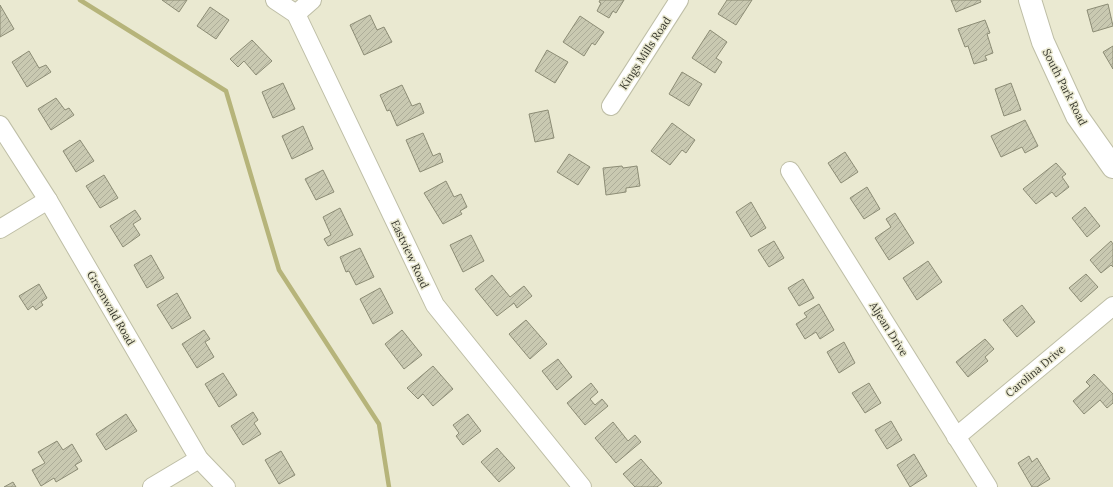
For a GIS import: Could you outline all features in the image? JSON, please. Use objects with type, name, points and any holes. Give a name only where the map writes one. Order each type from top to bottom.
[{"type":"main road","name":"South Park Road","points":[[1030,0],[1043,42],[1077,116],[1113,168]]},
{"type":"street","points":[[275,0],[296,14],[312,0]]},
{"type":"street","name":"Kings Mills Road","points":[[611,106],[679,0]]},
{"type":"street","name":"Eastview Road","points":[[296,14],[435,305],[582,487]]},
{"type":"street","name":"Greenwald Road","points":[[0,125],[48,200],[199,459],[226,487]]},
{"type":"street","name":"Aljean Drive","points":[[790,171],[988,487]]},
{"type":"street","points":[[0,229],[48,200]]},
{"type":"street","name":"Carolina Drive","points":[[956,437],[1113,306]]},
{"type":"street","points":[[152,487],[199,459]]},
{"type":"building","points":[[162,0],[187,0],[179,12]]},
{"type":"building","points":[[600,0],[624,0],[616,13],[613,11],[609,18],[597,11],[601,3],[599,2]]},
{"type":"building","points":[[727,0],[752,0],[736,25],[718,14]]},
{"type":"building","points":[[951,0],[980,0],[981,2],[956,12]]},
{"type":"building","points":[[1108,4],[1113,26],[1093,32],[1087,10]]},
{"type":"building","points":[[0,5],[14,29],[0,37]]},
{"type":"building","points":[[210,7],[229,20],[216,39],[197,26]]},
{"type":"building","points":[[370,15],[377,30],[384,27],[392,42],[364,55],[350,25]]},
{"type":"building","points":[[580,16],[604,32],[595,45],[592,43],[584,56],[563,42]]},
{"type":"building","points":[[985,20],[990,33],[987,34],[993,53],[985,56],[987,60],[974,64],[968,46],[965,47],[958,29]]},
{"type":"building","points":[[710,30],[727,42],[716,58],[722,62],[715,73],[692,58]]},
{"type":"building","points":[[252,40],[272,61],[256,75],[244,61],[238,67],[230,59]]},
{"type":"building","points":[[1113,46],[1113,69],[1103,52]]},
{"type":"building","points":[[547,50],[568,62],[555,83],[535,71]]},
{"type":"building","points":[[29,51],[39,68],[46,65],[51,72],[27,87],[12,62]]},
{"type":"building","points":[[682,72],[702,84],[689,106],[669,94]]},
{"type":"building","points":[[283,83],[295,109],[273,118],[262,92]]},
{"type":"building","points":[[1011,83],[1021,110],[1004,116],[995,89]]},
{"type":"building","points":[[402,85],[412,106],[420,103],[424,113],[397,126],[390,110],[387,111],[380,95]]},
{"type":"building","points":[[56,98],[65,110],[69,108],[74,115],[51,130],[38,109]]},
{"type":"building","points":[[548,110],[554,138],[535,142],[529,114]]},
{"type":"building","points":[[1025,120],[1038,146],[1025,153],[1022,147],[1001,157],[991,136]]},
{"type":"building","points":[[672,123],[695,140],[686,153],[682,150],[670,165],[651,151]]},
{"type":"building","points":[[303,126],[313,149],[292,159],[282,136]]},
{"type":"building","points":[[423,133],[433,156],[440,153],[443,162],[420,172],[406,140]]},
{"type":"building","points":[[80,140],[94,161],[76,172],[63,151]]},
{"type":"building","points":[[845,152],[858,172],[841,183],[828,163]]},
{"type":"building","points":[[569,154],[590,167],[578,185],[557,172]]},
{"type":"building","points":[[1056,163],[1066,174],[1062,177],[1069,187],[1056,197],[1052,192],[1036,204],[1023,189]]},
{"type":"building","points":[[622,166],[623,168],[637,166],[640,186],[626,188],[626,192],[606,195],[603,168]]},
{"type":"building","points":[[323,170],[334,192],[316,200],[305,179]]},
{"type":"building","points":[[104,175],[118,198],[100,208],[86,186]]},
{"type":"building","points":[[446,181],[454,197],[461,194],[467,207],[460,211],[462,214],[443,224],[424,193]]},
{"type":"building","points":[[867,187],[880,209],[864,219],[850,198]]},
{"type":"building","points":[[751,202],[766,228],[751,237],[736,212]]},
{"type":"building","points":[[1085,207],[1100,226],[1087,237],[1072,218]]},
{"type":"building","points":[[340,208],[353,235],[328,246],[324,239],[331,235],[323,217]]},
{"type":"building","points":[[135,210],[141,219],[133,224],[140,235],[123,247],[110,226]]},
{"type":"building","points":[[895,213],[914,243],[889,260],[875,238],[891,227],[886,219]]},
{"type":"building","points":[[471,235],[484,261],[463,272],[450,245]]},
{"type":"building","points":[[774,241],[784,258],[769,267],[758,250]]},
{"type":"building","points":[[1111,241],[1113,244],[1113,267],[1111,265],[1101,273],[1090,260]]},
{"type":"building","points":[[360,248],[374,277],[356,285],[349,271],[346,272],[340,257]]},
{"type":"building","points":[[151,255],[164,278],[147,288],[134,265]]},
{"type":"building","points":[[928,261],[942,282],[917,300],[903,278]]},
{"type":"building","points":[[1086,274],[1098,287],[1081,302],[1069,288]]},
{"type":"building","points":[[492,275],[510,297],[524,286],[532,296],[517,308],[514,303],[497,316],[475,289]]},
{"type":"building","points":[[803,279],[814,298],[799,306],[788,288]]},
{"type":"building","points":[[39,284],[47,298],[41,302],[43,305],[36,310],[33,306],[28,310],[19,296]]},
{"type":"building","points":[[380,288],[393,313],[373,324],[360,299]]},
{"type":"building","points":[[177,293],[191,318],[172,329],[157,305]]},
{"type":"building","points":[[819,304],[834,330],[820,339],[816,332],[805,339],[796,324],[807,317],[804,313]]},
{"type":"building","points":[[1022,305],[1035,322],[1017,337],[1003,320]]},
{"type":"building","points":[[526,320],[547,344],[530,359],[509,334]]},
{"type":"building","points":[[204,330],[210,339],[205,342],[214,357],[197,368],[182,344]]},
{"type":"building","points":[[402,330],[422,355],[404,369],[385,344]]},
{"type":"building","points":[[985,339],[994,349],[985,357],[988,361],[968,377],[956,362]]},
{"type":"building","points":[[844,342],[855,363],[839,373],[827,352]]},
{"type":"building","points":[[558,359],[572,377],[557,390],[542,371]]},
{"type":"building","points":[[433,366],[453,389],[433,406],[423,394],[418,399],[407,388]]},
{"type":"building","points":[[223,373],[237,395],[219,407],[205,384]]},
{"type":"building","points":[[1094,374],[1113,394],[1113,403],[1107,408],[1100,400],[1084,414],[1073,401],[1090,386],[1086,382]]},
{"type":"building","points":[[591,383],[598,392],[590,399],[595,405],[602,399],[608,406],[585,425],[567,403]]},
{"type":"building","points":[[869,383],[881,403],[865,413],[852,393]]},
{"type":"building","points":[[253,412],[258,420],[254,423],[261,434],[243,445],[231,426]]},
{"type":"building","points":[[126,414],[137,431],[106,450],[96,434]]},
{"type":"building","points":[[468,414],[481,431],[463,445],[456,436],[459,433],[453,425]]},
{"type":"building","points":[[891,421],[902,440],[887,449],[875,430]]},
{"type":"building","points":[[613,422],[628,441],[635,435],[641,442],[616,463],[595,438]]},
{"type":"building","points":[[57,441],[63,450],[72,444],[82,461],[75,465],[78,469],[56,482],[54,478],[41,486],[32,470],[45,463],[38,452]]},
{"type":"building","points":[[497,448],[515,468],[499,482],[481,462]]},
{"type":"building","points":[[281,451],[295,475],[279,484],[265,460]]},
{"type":"building","points":[[914,454],[927,476],[910,487],[897,465]]},
{"type":"building","points":[[1029,456],[1032,462],[1037,458],[1050,479],[1037,487],[1032,487],[1018,463]]},
{"type":"building","points":[[641,459],[662,483],[657,487],[635,487],[623,474]]},
{"type":"building","points":[[13,482],[16,487],[4,487]]},
{"type":"waterway","points":[[80,0],[226,91],[279,270],[379,424],[389,487]]}]
